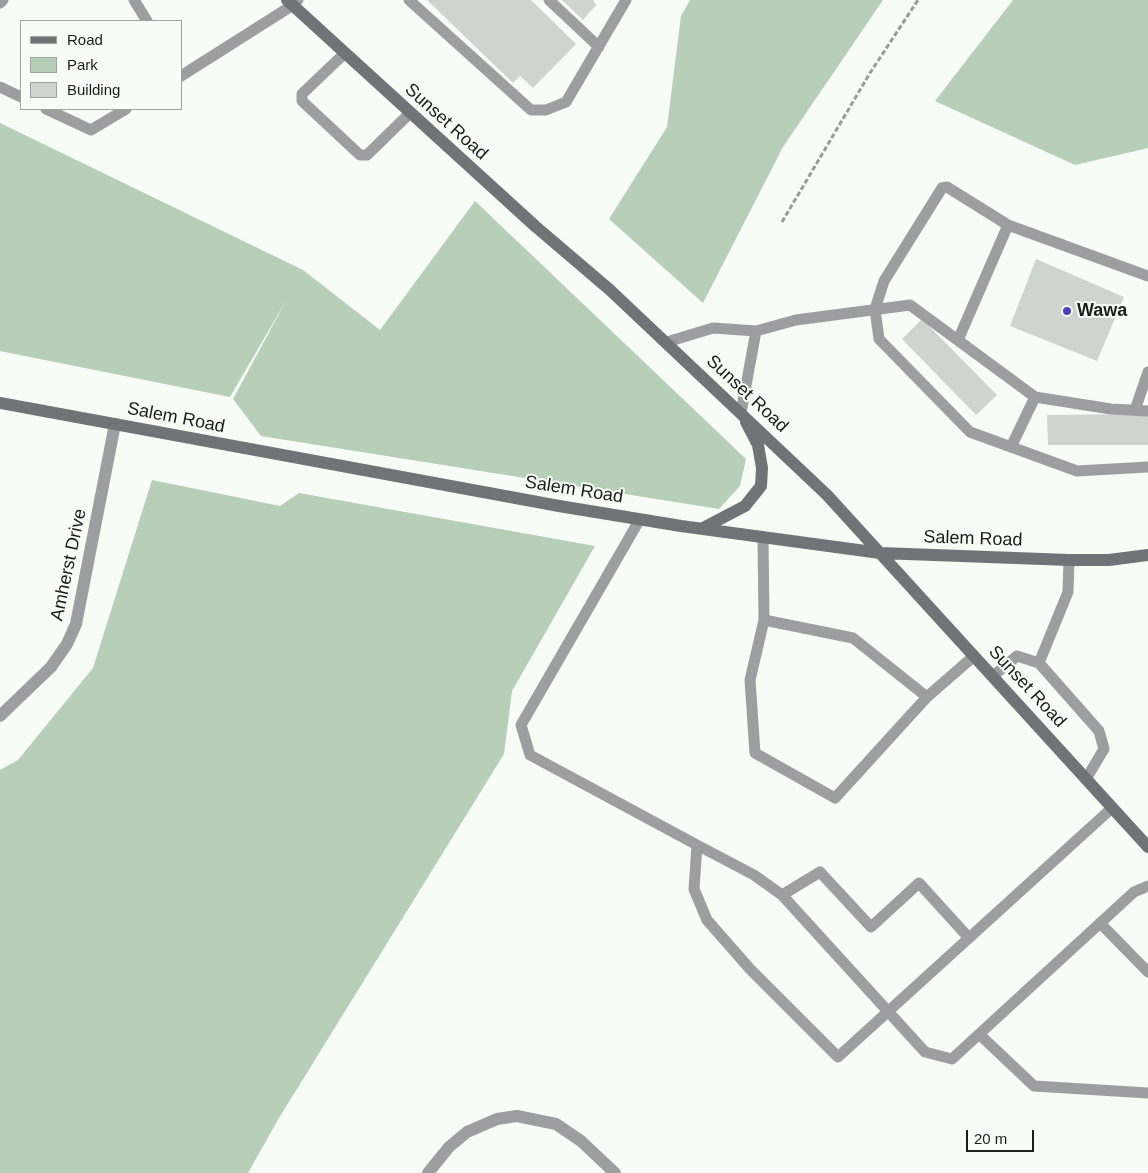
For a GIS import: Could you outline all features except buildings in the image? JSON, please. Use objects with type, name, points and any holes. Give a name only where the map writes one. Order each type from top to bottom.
[{"type":"street","name":"Sunset Road","points":[[293,2],[410,113],[667,342],[827,495],[1148,847]]},
{"type":"street","name":"Salem Road","points":[[0,403],[470,490],[640,519],[880,553],[1069,560],[1109,560],[1148,555]]},
{"type":"street","points":[[702,529],[745,506],[761,486],[762,468],[758,445],[741,413]]},
{"type":"street","name":"Amherst Drive","points":[[0,716],[51,667],[67,644],[76,624],[115,424]]},
{"type":"street","points":[[428,1173],[449,1147],[467,1132],[497,1119],[517,1116],[556,1124],[581,1141],[615,1173]]},
{"type":"lane","points":[[134,0],[146,20]]},
{"type":"lane","points":[[409,0],[531,110],[546,110],[566,102],[626,0]]},
{"type":"lane","points":[[549,0],[599,47]]},
{"type":"lane","points":[[182,75],[293,2]]},
{"type":"lane","points":[[345,53],[302,94],[302,101],[360,155],[367,154],[410,113]]},
{"type":"lane","points":[[0,87],[20,97]]},
{"type":"lane","points":[[48,110],[91,130],[124,110]]},
{"type":"lane","points":[[1148,276],[1008,225],[947,186],[942,188],[884,281],[875,309],[879,339],[970,432],[1077,471],[1148,467]]},
{"type":"lane","points":[[958,340],[1008,225]]},
{"type":"lane","points":[[667,342],[713,328],[756,331],[796,320],[910,304],[1035,397],[1148,411]]},
{"type":"lane","points":[[741,413],[756,331]]},
{"type":"lane","points":[[1135,410],[1148,372]]},
{"type":"lane","points":[[1011,447],[1035,397]]},
{"type":"lane","points":[[640,519],[521,725],[530,755],[754,875],[782,895],[925,1052],[952,1059],[1134,892],[1148,886]]},
{"type":"lane","points":[[763,537],[764,620],[750,680],[755,753],[835,798],[927,697],[974,656]]},
{"type":"lane","points":[[1039,663],[1068,592],[1069,560]]},
{"type":"lane","points":[[764,620],[853,638],[927,697]]},
{"type":"lane","points":[[993,676],[1017,656],[1039,663],[1099,731],[1104,749],[1086,778]]},
{"type":"lane","points":[[697,845],[694,889],[707,920],[750,969],[838,1057],[1112,808]]},
{"type":"lane","points":[[782,895],[820,872],[871,927],[919,883],[969,938]]},
{"type":"lane","points":[[1100,923],[1148,972]]},
{"type":"lane","points":[[979,1034],[1034,1086],[1148,1092]]},
{"type":"path","points":[[782,222],[870,74],[918,0]]},
{"type":"green space","points":[[690,0],[883,0],[783,147],[703,303],[609,219],[667,127],[681,16]]},
{"type":"green space","points":[[1013,0],[1148,0],[1148,148],[1075,165],[935,101]]},
{"type":"green space","points":[[0,123],[303,270],[380,330],[475,201],[746,459],[740,486],[719,509],[261,436],[233,399],[287,299],[230,397],[0,351]]},
{"type":"green space","points":[[152,480],[280,506],[299,493],[595,546],[512,691],[504,754],[279,1118],[248,1173],[0,1173],[0,770],[18,760],[93,668]]},
{"type":"place","name":"Wawa","points":[[1067,311]]}]
